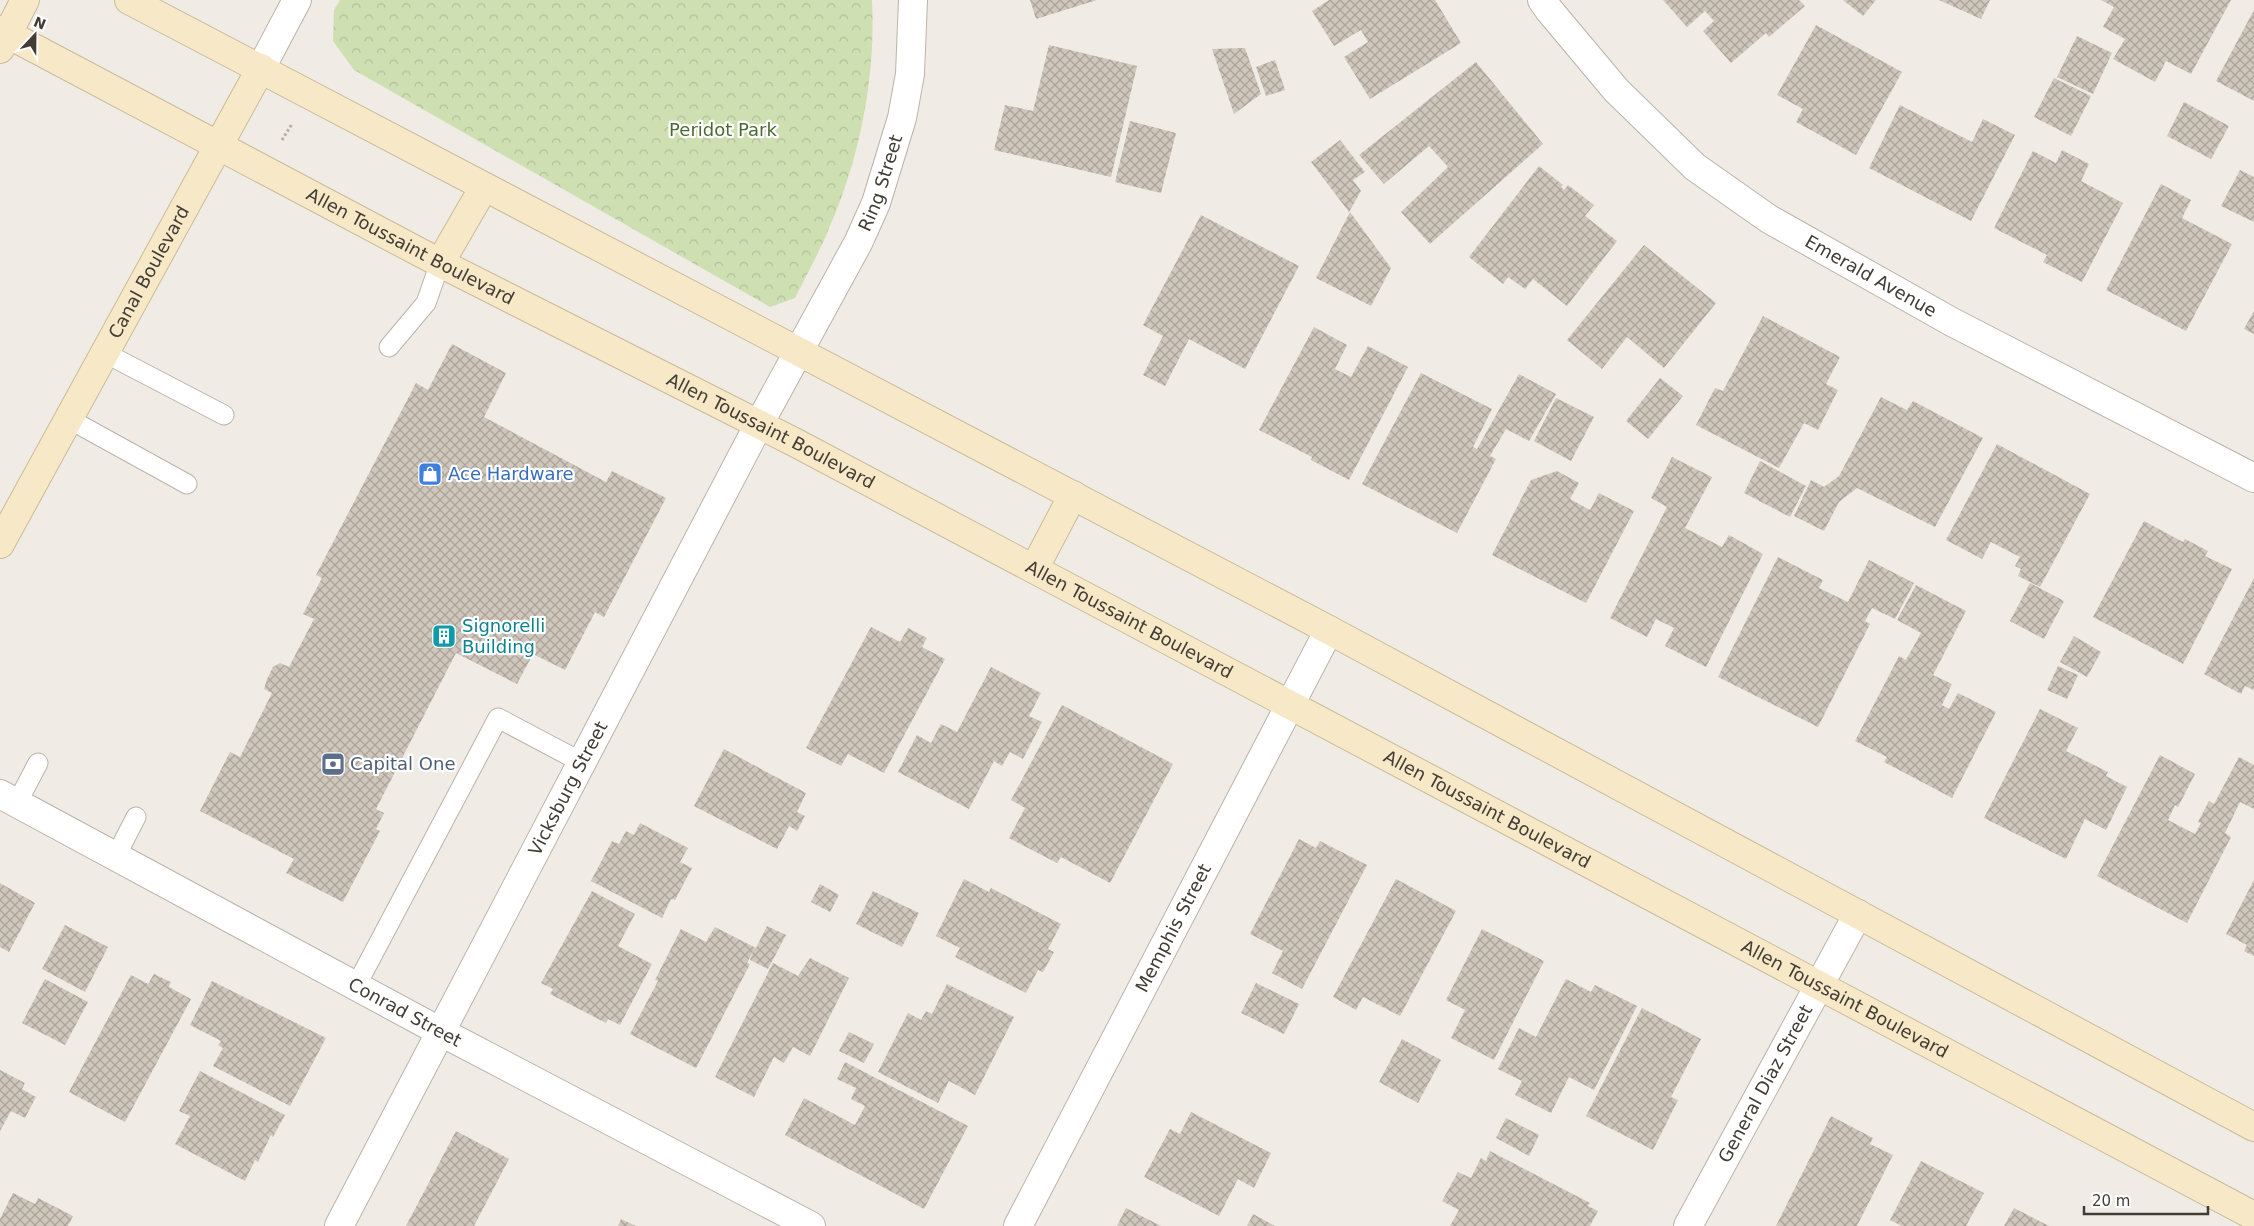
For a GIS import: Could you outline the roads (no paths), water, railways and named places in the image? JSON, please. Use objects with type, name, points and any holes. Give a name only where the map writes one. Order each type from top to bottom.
[{"type":"main road","points":[[3,38],[25,0]]},
{"type":"main road","points":[[129,0],[1329,630],[2254,1127]]},
{"type":"main road","name":"Allen Toussaint Boulevard","points":[[3,38],[219,144],[440,263],[759,424],[2254,1216]]},
{"type":"main road","name":"Canal Boulevard","points":[[0,544],[260,68]]},
{"type":"main road","points":[[440,263],[484,187]]},
{"type":"main road","points":[[1034,569],[1073,495]]},
{"type":"street","name":"Canal Boulevard","points":[[260,68],[297,0]]},
{"type":"street","name":"Ring Street","points":[[798,351],[858,243],[876,203],[891,161],[902,118],[910,74],[914,30],[913,0]]},
{"type":"street","name":"Emerald Avenue","points":[[1542,0],[1616,90],[1695,167],[1769,219],[1952,322],[2254,478]]},
{"type":"street","name":"Vicksburg Street","points":[[338,1226],[798,351]]},
{"type":"street","name":"Memphis Street","points":[[1018,1226],[1329,630]]},
{"type":"street","name":"Conrad Street","points":[[8,798],[440,1032],[811,1226]]},
{"type":"street","name":"General Diaz Street","points":[[1688,1226],[1858,914]]},
{"type":"lane","points":[[389,347],[426,304],[440,263]]},
{"type":"lane","points":[[105,353],[224,414]]},
{"type":"lane","points":[[69,419],[187,484]]},
{"type":"lane","points":[[356,986],[498,718],[583,763]]},
{"type":"lane","points":[[8,798],[38,763]]},
{"type":"lane","points":[[116,856],[136,817]]},
{"type":"place","name":"Ace Hardware","points":[[430,474]]},
{"type":"place","name":"Signorelli Building","points":[[444,636]]},
{"type":"place","name":"Capital One","points":[[333,764]]},
{"type":"park label","name":"Peridot Park","points":[[723,130]]}]
